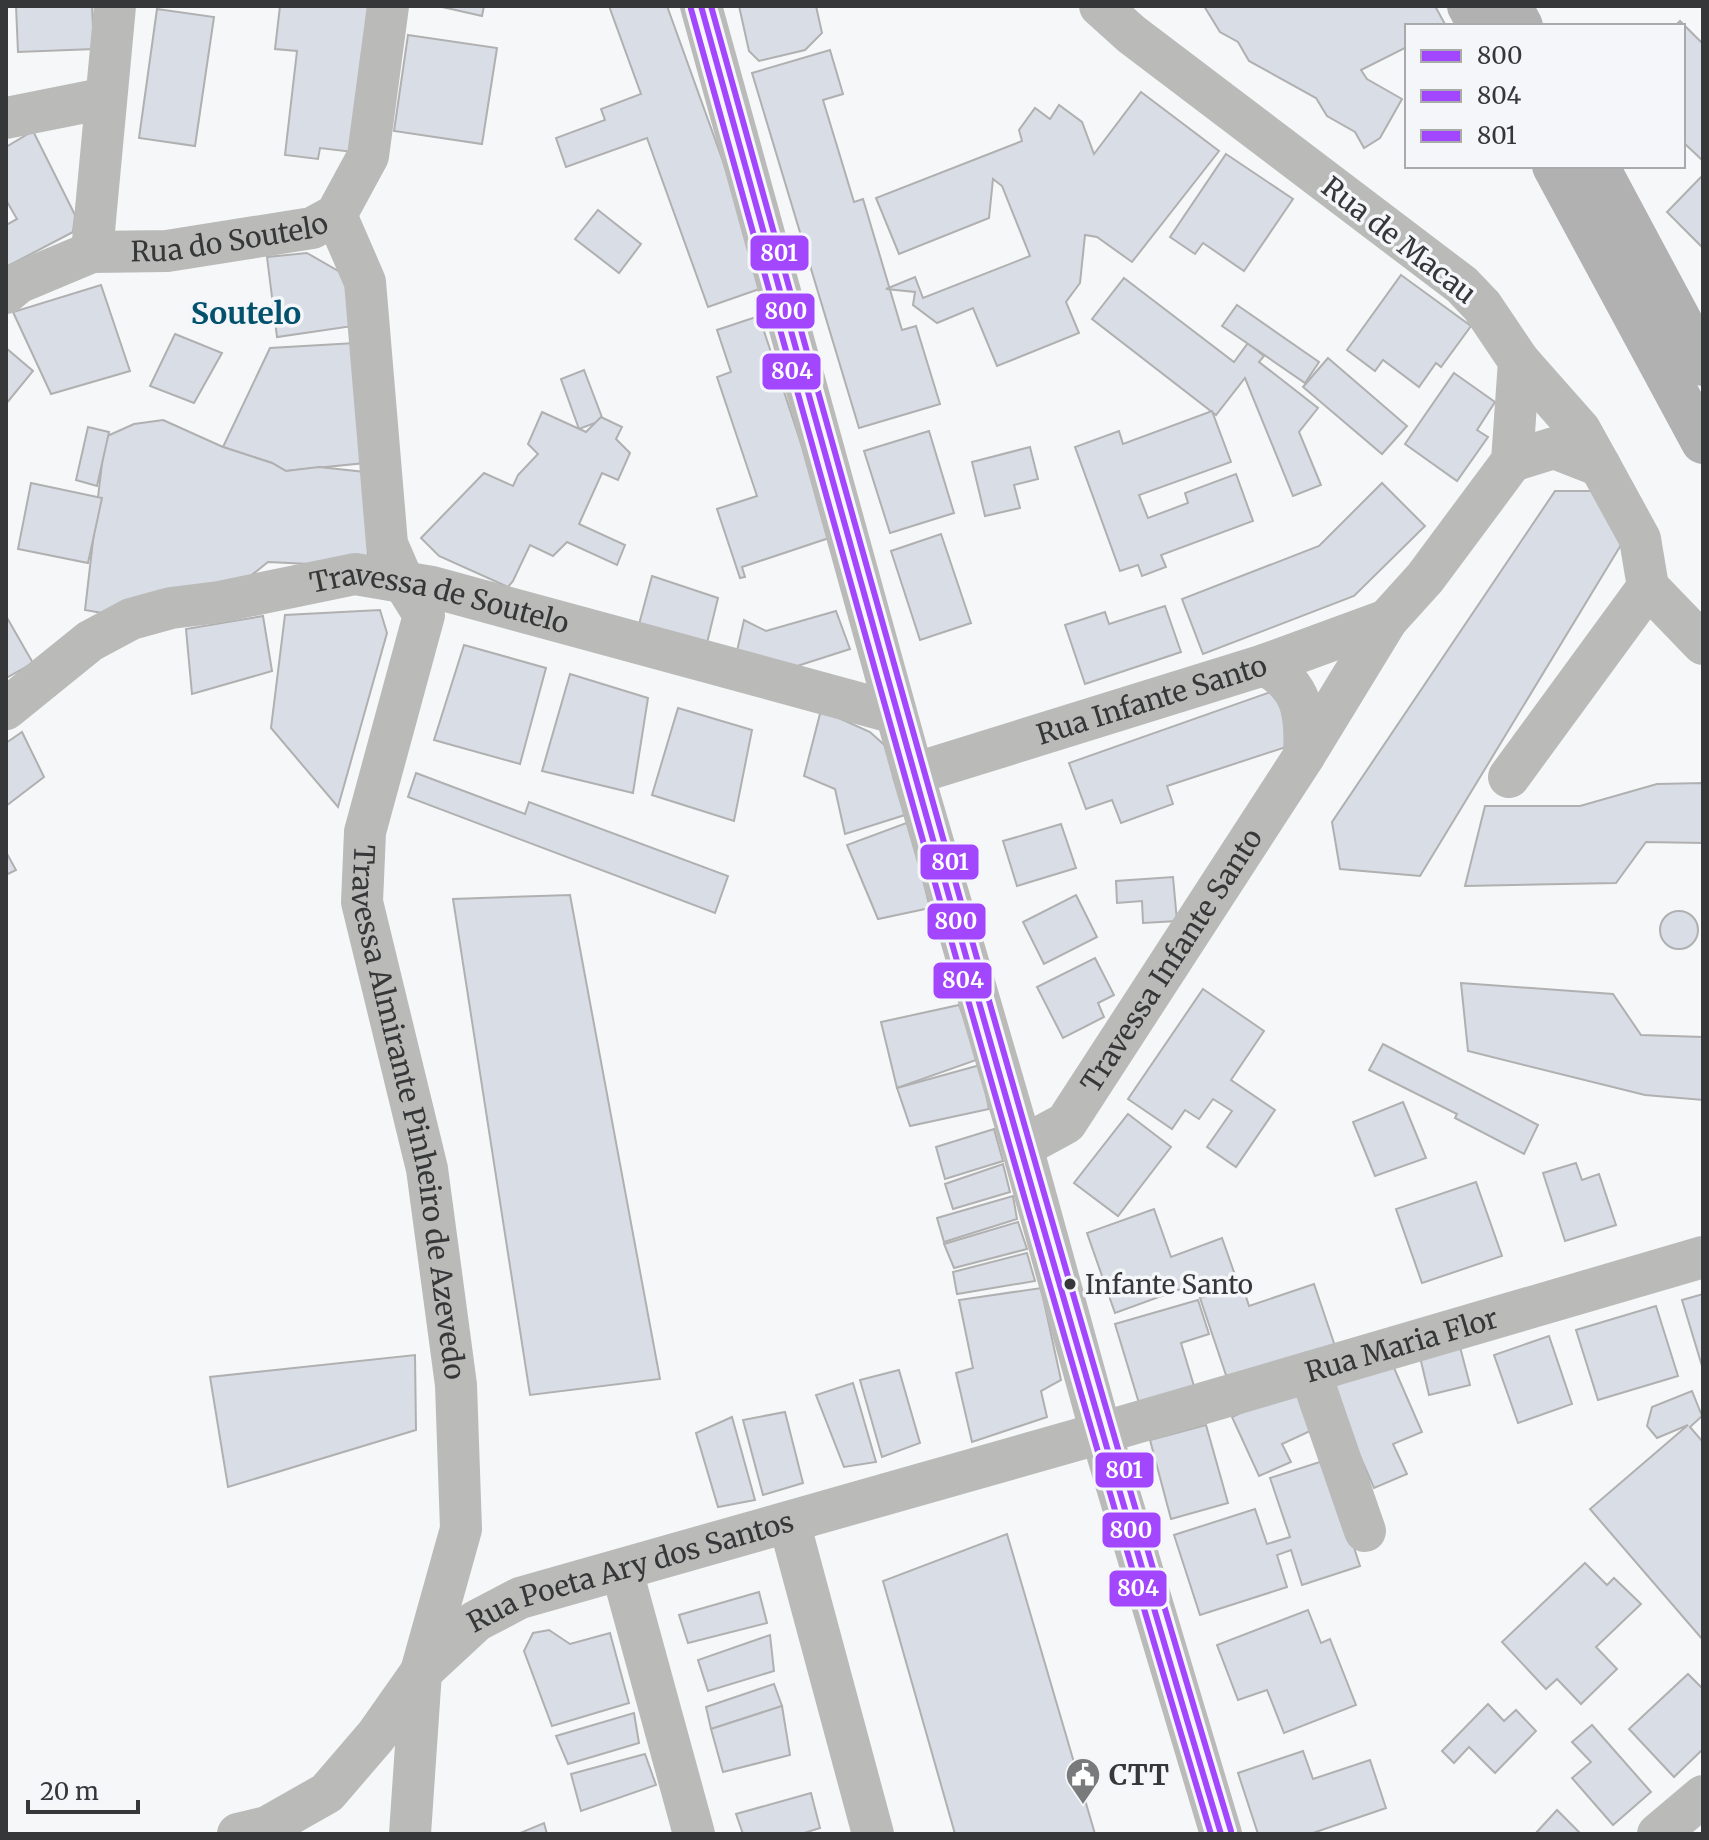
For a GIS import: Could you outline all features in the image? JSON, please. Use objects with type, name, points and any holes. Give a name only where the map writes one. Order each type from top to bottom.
[{"type":"main road","points":[[1469,6],[1479,24]]},
{"type":"main road","points":[[1510,6],[1520,24]]},
{"type":"main road","points":[[1555,168],[1703,442]]},
{"type":"main road","points":[[1598,168],[1703,364]]},
{"type":"street","points":[[6,293],[18,283],[92,252],[115,6]]},
{"type":"street","name":"Rua do Soutelo","points":[[92,252],[167,251],[312,228],[336,215],[368,156],[388,6]]},
{"type":"street","points":[[701,6],[895,713],[1022,1147],[1101,1433],[1221,1834]]},
{"type":"street","name":"Rua de Macau","points":[[1100,6],[1141,20],[1462,285],[1482,306],[1519,361],[1580,430],[1640,539],[1648,587]]},
{"type":"street","points":[[6,118],[106,98]]},
{"type":"street","name":"Travessa Almirante Pinheiro de Azevedo","points":[[336,215],[365,282],[387,544],[403,581],[424,615],[365,832],[362,902],[427,1169],[456,1385],[461,1529],[421,1672],[408,1828],[410,1834]]},
{"type":"street","points":[[1387,620],[1425,578],[1512,461],[1519,361]]},
{"type":"street","points":[[1512,461],[1554,448],[1600,466]]},
{"type":"street","name":"Travessa de Soutelo","points":[[6,709],[90,641],[131,619],[171,608],[219,602],[355,574],[403,581],[895,713]]},
{"type":"street","points":[[1509,777],[1648,587],[1703,644]]},
{"type":"street","name":"Rua Infante Santo","points":[[913,774],[1264,665],[1387,620]]},
{"type":"street","name":"Travessa Infante Santo","points":[[1022,1147],[1066,1123],[1304,756],[1387,620]]},
{"type":"street","points":[[1264,665],[1289,682],[1302,706],[1304,756]]},
{"type":"street","name":"Rua Maria Flor","points":[[1101,1433],[1703,1257]]},
{"type":"street","points":[[1310,1372],[1365,1531]]},
{"type":"street","name":"Rua Poeta Ary dos Santos","points":[[238,1834],[267,1827],[327,1793],[376,1736],[421,1672],[476,1621],[520,1598],[1101,1433]]},
{"type":"street","points":[[789,1522],[873,1834]]},
{"type":"street","points":[[622,1571],[694,1834]]},
{"type":"street","points":[[1658,1834],[1703,1796]]},
{"type":"building","points":[[16,6],[92,6],[94,49],[18,52]]},
{"type":"building","points":[[280,6],[370,6],[353,152],[320,148],[318,159],[285,155],[297,51],[275,49]]},
{"type":"building","points":[[438,6],[484,6],[482,16]]},
{"type":"building","points":[[609,6],[667,6],[768,286],[708,307],[647,138],[566,167],[556,138],[605,120],[601,109],[641,94]]},
{"type":"building","points":[[739,6],[816,6],[822,33],[805,50],[759,61],[749,51]]},
{"type":"building","points":[[1204,6],[1435,6],[1445,24],[1405,24],[1405,48],[1361,70],[1367,79],[1402,99],[1380,138],[1364,148],[1355,132],[1327,116],[1316,98],[1249,61],[1238,42],[1220,32]]},
{"type":"building","points":[[157,9],[214,17],[195,146],[139,138]]},
{"type":"building","points":[[1685,26],[1703,44],[1703,161],[1685,144]]},
{"type":"building","points":[[408,35],[497,48],[482,144],[394,131]]},
{"type":"building","points":[[830,50],[843,94],[823,100],[854,202],[863,199],[902,330],[916,326],[940,404],[859,428],[752,73]]},
{"type":"building","points":[[1141,92],[1219,151],[1132,262],[1097,237],[1085,235],[1080,283],[1066,302],[1079,333],[997,366],[973,308],[937,323],[913,305],[915,292],[886,289],[915,277],[923,298],[1030,256],[1002,186],[993,179],[989,218],[899,254],[876,198],[1022,141],[1019,130],[1035,108],[1050,119],[1059,105],[1082,122],[1094,154]]},
{"type":"building","points":[[33,131],[75,215],[73,232],[6,267],[6,225],[17,219],[6,200],[6,147]]},
{"type":"building","points":[[1226,154],[1293,199],[1244,271],[1203,243],[1195,254],[1170,237]]},
{"type":"building","points":[[1703,175],[1703,248],[1667,212]]},
{"type":"building","points":[[598,210],[641,244],[619,273],[575,239]]},
{"type":"building","points":[[307,253],[354,280],[353,326],[277,337],[267,257]]},
{"type":"building","points":[[1401,275],[1471,326],[1441,367],[1436,363],[1419,387],[1383,360],[1375,371],[1347,350]]},
{"type":"building","points":[[1124,278],[1234,362],[1248,343],[1264,356],[1259,362],[1318,408],[1299,432],[1321,485],[1293,496],[1245,378],[1216,415],[1092,319]]},
{"type":"building","points":[[101,285],[130,371],[51,394],[13,312]]},
{"type":"building","points":[[1237,305],[1319,362],[1305,383],[1222,326]]},
{"type":"building","points":[[759,316],[832,537],[742,567],[745,577],[740,578],[717,509],[757,496],[717,377],[731,372],[717,330]]},
{"type":"building","points":[[175,334],[222,353],[194,403],[150,386]]},
{"type":"building","points":[[355,343],[365,463],[286,471],[272,463],[223,447],[270,348]]},
{"type":"building","points":[[6,348],[33,371],[6,404]]},
{"type":"building","points":[[1328,358],[1407,426],[1382,454],[1303,387]]},
{"type":"building","points":[[584,370],[603,420],[579,429],[561,379]]},
{"type":"building","points":[[1454,373],[1495,402],[1477,430],[1488,437],[1457,481],[1405,444]]},
{"type":"building","points":[[1212,411],[1231,462],[1139,495],[1148,518],[1188,503],[1185,493],[1236,474],[1253,521],[1161,555],[1166,567],[1142,576],[1138,565],[1120,571],[1075,447],[1119,431],[1123,444]]},
{"type":"building","points":[[542,412],[586,432],[601,417],[622,427],[616,439],[630,453],[618,480],[602,473],[579,524],[625,545],[617,565],[567,542],[553,556],[530,545],[508,587],[439,556],[421,538],[484,473],[513,486],[518,475],[538,454],[528,444]]},
{"type":"building","points":[[163,420],[286,471],[319,467],[365,472],[368,557],[310,564],[268,562],[238,586],[102,613],[85,610],[105,437],[134,424]]},
{"type":"building","points":[[88,427],[109,432],[97,486],[76,480]]},
{"type":"building","points":[[929,431],[954,513],[890,533],[864,451]]},
{"type":"building","points":[[1030,447],[1038,479],[1014,485],[1020,508],[985,516],[972,462]]},
{"type":"building","points":[[31,483],[102,498],[88,563],[18,549]]},
{"type":"building","points":[[1382,483],[1425,526],[1354,596],[1203,654],[1182,599],[1319,546]]},
{"type":"building","points":[[1555,491],[1595,491],[1624,540],[1420,876],[1340,869],[1332,822]]},
{"type":"building","points":[[941,534],[971,623],[920,640],[891,551]]},
{"type":"building","points":[[652,576],[718,598],[706,647],[638,628]]},
{"type":"building","points":[[1165,606],[1181,652],[1085,684],[1065,625],[1105,612],[1109,624]]},
{"type":"building","points":[[380,610],[387,633],[338,807],[271,728],[285,615]]},
{"type":"building","points":[[836,611],[850,649],[788,669],[737,651],[744,620],[766,631]]},
{"type":"building","points":[[6,616],[33,663],[6,678]]},
{"type":"building","points":[[263,616],[272,671],[192,694],[186,629]]},
{"type":"building","points":[[464,645],[546,668],[520,764],[434,740]]},
{"type":"building","points":[[570,674],[648,698],[633,793],[542,771]]},
{"type":"building","points":[[1282,688],[1301,742],[1167,786],[1173,804],[1121,823],[1112,800],[1086,809],[1069,763]]},
{"type":"building","points":[[678,708],[752,730],[734,821],[652,795]]},
{"type":"building","points":[[821,710],[870,732],[890,750],[908,814],[845,834],[835,789],[804,776]]},
{"type":"building","points":[[22,732],[44,777],[6,806],[6,743]]},
{"type":"building","points":[[416,773],[525,814],[529,802],[728,876],[715,913],[408,797]]},
{"type":"building","points":[[1703,783],[1703,843],[1646,842],[1616,883],[1465,886],[1485,806],[1580,806],[1657,784]]},
{"type":"building","points":[[909,822],[930,908],[878,919],[847,845]]},
{"type":"building","points":[[1061,824],[1076,868],[1017,886],[1003,841]]},
{"type":"building","points":[[6,852],[16,870],[6,875]]},
{"type":"building","points":[[1173,877],[1177,921],[1143,923],[1142,901],[1117,903],[1116,881]]},
{"type":"building","points":[[570,895],[660,1379],[530,1395],[453,899]]},
{"type":"building","points":[[1076,895],[1097,937],[1044,964],[1023,922]]},
{"type":"building","points":[[1679,911],[1692,917],[1698,930],[1692,943],[1679,949],[1666,943],[1660,930],[1666,917]]},
{"type":"building","points":[[1095,958],[1114,995],[1098,1003],[1104,1017],[1063,1038],[1037,987]]},
{"type":"building","points":[[1461,983],[1613,994],[1641,1035],[1703,1037],[1703,1100],[1645,1095],[1468,1051]]},
{"type":"building","points":[[1203,989],[1264,1031],[1231,1080],[1275,1110],[1236,1167],[1207,1147],[1232,1111],[1213,1099],[1199,1119],[1185,1110],[1172,1129],[1128,1099]]},
{"type":"building","points":[[959,1005],[979,1059],[897,1088],[881,1022]]},
{"type":"building","points":[[1383,1044],[1538,1125],[1524,1154],[1455,1118],[1457,1114],[1369,1070]]},
{"type":"building","points":[[980,1065],[989,1109],[910,1126],[897,1088]]},
{"type":"building","points":[[1403,1102],[1426,1158],[1375,1176],[1353,1122]]},
{"type":"building","points":[[1128,1114],[1171,1147],[1118,1216],[1074,1183]]},
{"type":"building","points":[[994,1129],[1003,1161],[945,1179],[936,1147]]},
{"type":"building","points":[[1576,1163],[1582,1180],[1599,1174],[1616,1225],[1565,1241],[1543,1173]]},
{"type":"building","points":[[1003,1164],[1010,1192],[953,1209],[945,1184]]},
{"type":"building","points":[[1476,1182],[1502,1256],[1422,1283],[1396,1209]]},
{"type":"building","points":[[1013,1196],[1017,1219],[944,1242],[937,1218]]},
{"type":"building","points":[[1154,1209],[1171,1257],[1222,1238],[1235,1275],[1202,1287],[1200,1282],[1115,1313],[1087,1233]]},
{"type":"building","points":[[1018,1222],[1027,1249],[954,1268],[944,1244]]},
{"type":"building","points":[[1027,1253],[1035,1281],[957,1294],[953,1272]]},
{"type":"building","points":[[1242,1284],[1249,1306],[1314,1284],[1336,1349],[1229,1384],[1200,1298]]},
{"type":"building","points":[[1041,1288],[1061,1380],[1041,1391],[1047,1417],[972,1442],[956,1373],[973,1368],[959,1300]]},
{"type":"building","points":[[1703,1294],[1703,1366],[1702,1366],[1682,1300]]},
{"type":"building","points":[[1198,1300],[1209,1334],[1181,1343],[1194,1386],[1139,1403],[1115,1324]]},
{"type":"building","points":[[1656,1306],[1678,1376],[1598,1400],[1576,1330]]},
{"type":"building","points":[[1549,1336],[1572,1404],[1518,1423],[1494,1355]]},
{"type":"building","points":[[1460,1347],[1470,1385],[1429,1395],[1420,1357]]},
{"type":"building","points":[[415,1355],[416,1430],[228,1487],[210,1377]]},
{"type":"building","points":[[1391,1361],[1422,1432],[1393,1444],[1407,1474],[1374,1488],[1330,1388]]},
{"type":"building","points":[[899,1370],[920,1443],[882,1457],[860,1380]]},
{"type":"building","points":[[853,1383],[876,1462],[844,1467],[816,1395]]},
{"type":"building","points":[[1302,1385],[1321,1426],[1282,1444],[1291,1462],[1259,1476],[1232,1417]]},
{"type":"building","points":[[1692,1391],[1702,1416],[1690,1427],[1703,1442],[1703,1640],[1590,1509],[1688,1425],[1657,1438],[1647,1426],[1652,1407]]},
{"type":"building","points":[[785,1412],[803,1483],[763,1495],[743,1420]]},
{"type":"building","points":[[732,1417],[755,1500],[718,1507],[696,1433]]},
{"type":"building","points":[[1206,1425],[1228,1503],[1171,1519],[1150,1440]]},
{"type":"building","points":[[1326,1460],[1360,1566],[1302,1585],[1291,1550],[1277,1555],[1287,1587],[1200,1615],[1174,1535],[1255,1509],[1267,1544],[1290,1537],[1270,1478]]},
{"type":"building","points":[[1007,1534],[1095,1834],[955,1834],[883,1581]]},
{"type":"building","points":[[1585,1563],[1607,1585],[1614,1578],[1641,1604],[1596,1647],[1617,1669],[1581,1704],[1557,1679],[1546,1689],[1502,1642]]},
{"type":"building","points":[[759,1592],[767,1623],[688,1643],[679,1615]]},
{"type":"building","points":[[1308,1610],[1321,1643],[1330,1639],[1356,1705],[1284,1733],[1267,1690],[1238,1700],[1217,1645]]},
{"type":"building","points":[[549,1630],[570,1644],[610,1633],[629,1703],[552,1726],[524,1651],[533,1633]]},
{"type":"building","points":[[770,1635],[774,1671],[708,1691],[698,1660]]},
{"type":"building","points":[[1688,1674],[1703,1689],[1703,1749],[1674,1777],[1629,1729]]},
{"type":"building","points":[[774,1684],[782,1706],[711,1729],[706,1707]]},
{"type":"building","points":[[1488,1704],[1504,1721],[1516,1710],[1536,1731],[1495,1773],[1469,1747],[1454,1763],[1442,1751]]},
{"type":"building","points":[[782,1706],[790,1755],[723,1772],[711,1729]]},
{"type":"building","points":[[634,1713],[639,1743],[568,1764],[556,1736]]},
{"type":"building","points":[[1592,1725],[1651,1792],[1613,1825],[1572,1778],[1591,1762],[1572,1742]]},
{"type":"building","points":[[1303,1751],[1313,1779],[1370,1760],[1386,1808],[1310,1834],[1258,1834],[1238,1773]]},
{"type":"building","points":[[645,1754],[656,1785],[581,1811],[571,1774]]},
{"type":"building","points":[[811,1793],[820,1828],[801,1834],[743,1834],[736,1814]]},
{"type":"building","points":[[1557,1810],[1581,1834],[1535,1834]]},
{"type":"building","points":[[544,1823],[547,1834],[518,1834]]},
{"type":"transit line","name":"800","points":[[701,6],[1021,1150],[1221,1834]]},
{"type":"transit line","name":"801","points":[[711,6],[1031,1148],[1231,1831]]},
{"type":"transit line","name":"804","points":[[691,9],[1011,1151],[1211,1834]]},
{"type":"place","name":"Infante Santo","points":[[1070,1284]]},
{"type":"place","name":"CTT","points":[[1083,1806]]},
{"type":"district","name":"Soutelo","points":[[246,314]]}]
